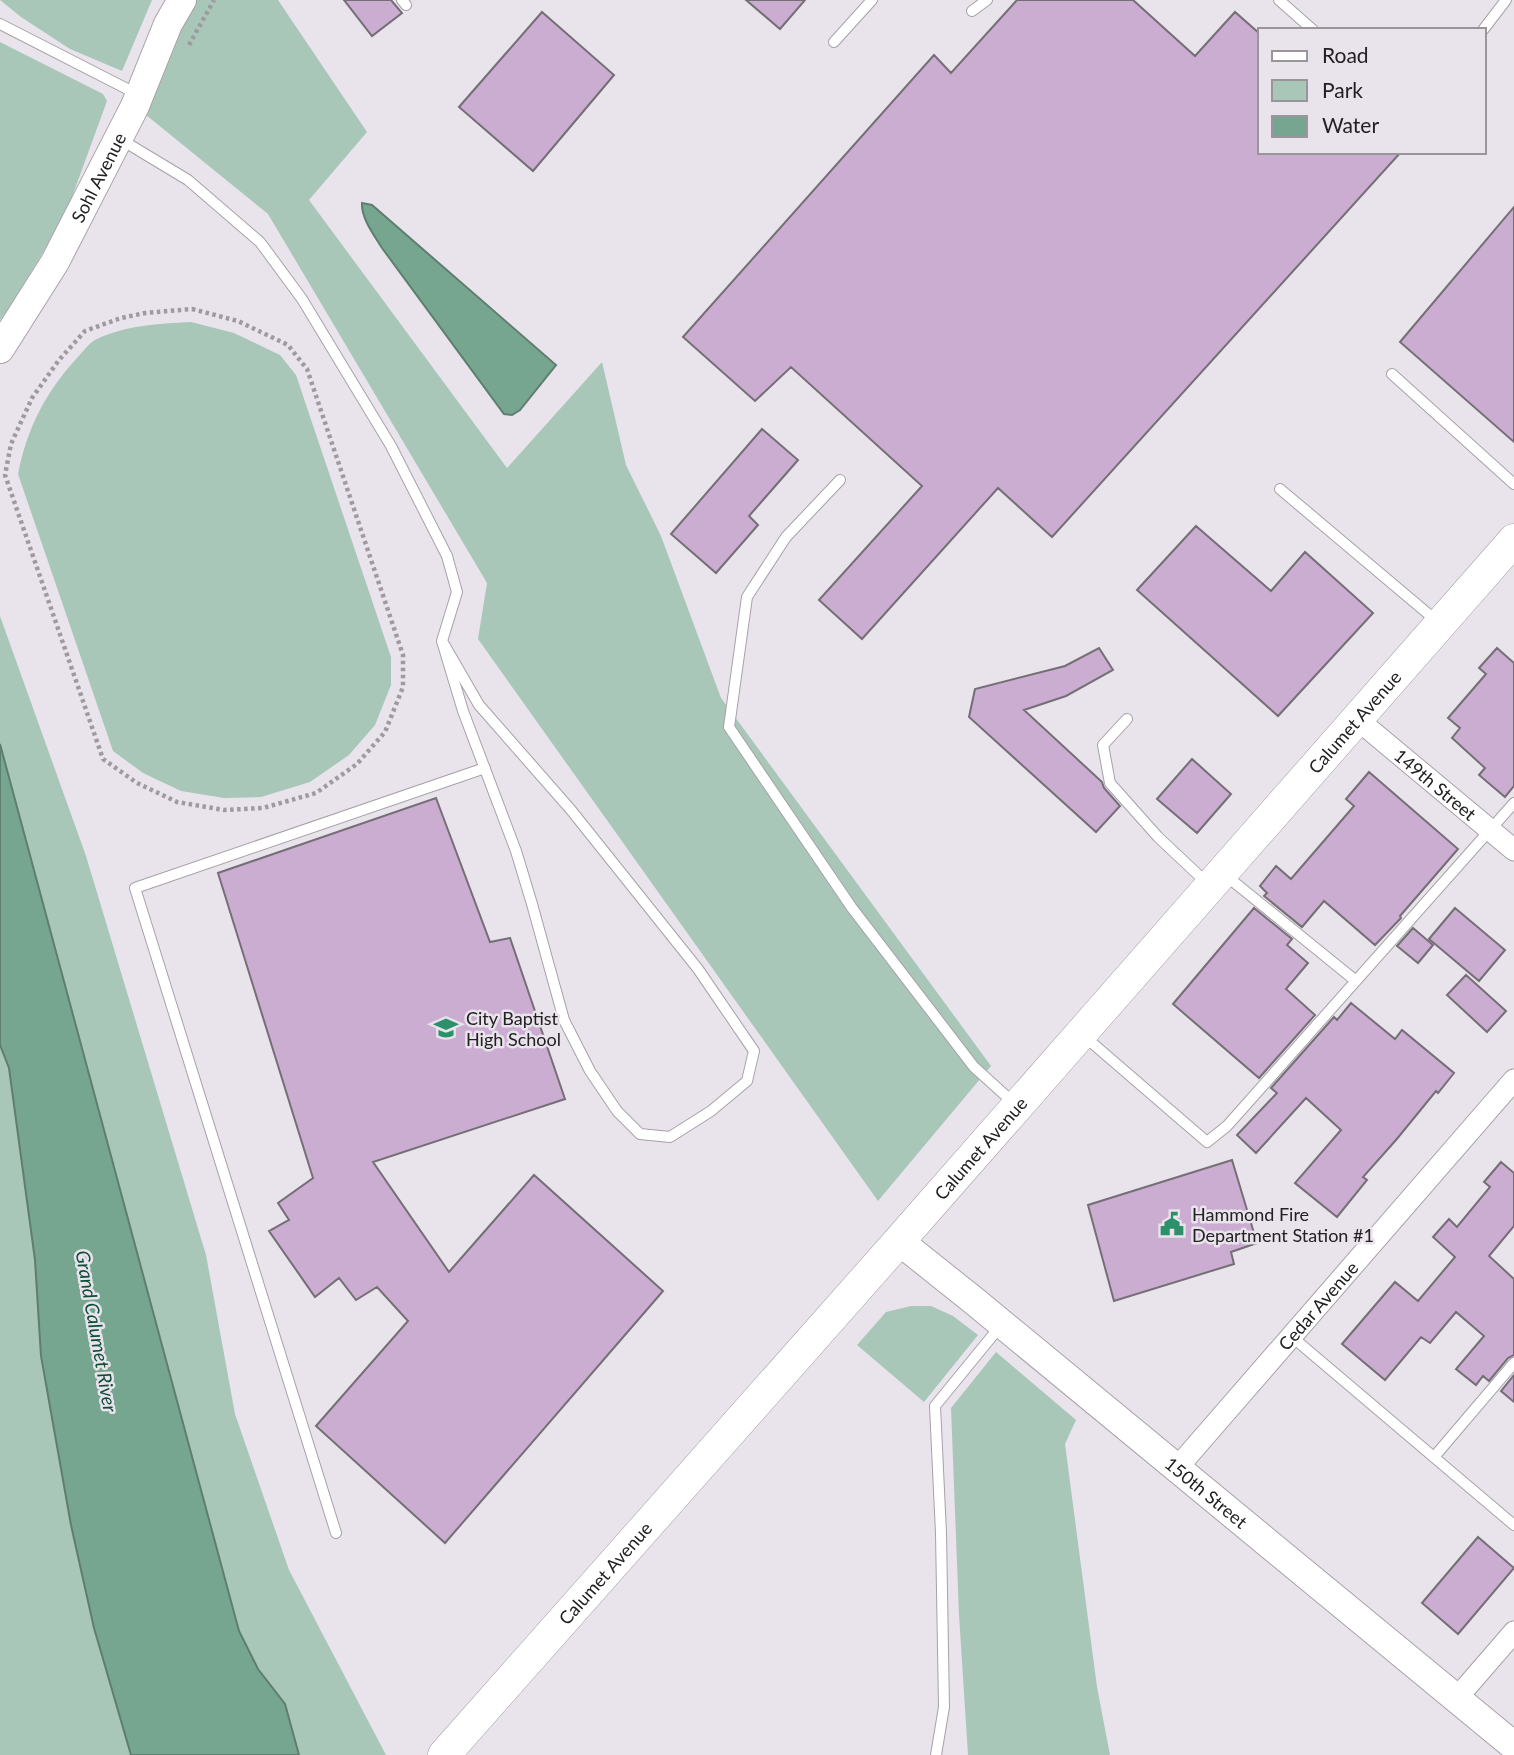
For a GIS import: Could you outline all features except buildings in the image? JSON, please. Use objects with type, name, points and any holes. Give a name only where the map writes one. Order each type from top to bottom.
[{"type":"main road","name":"Calumet Avenue","points":[[444,1755],[1514,540]]},
{"type":"street","name":"Sohl Avenue","points":[[0,349],[55,262],[103,170],[139,95],[168,24],[182,0]]},
{"type":"street","name":"149th Street","points":[[1357,719],[1514,850]]},
{"type":"street","name":"Cedar Avenue","points":[[1177,1468],[1514,1080]]},
{"type":"street","name":"150th Street","points":[[899,1241],[1514,1746]]},
{"type":"street","points":[[1456,1699],[1514,1632]]},
{"type":"lane","points":[[834,42],[872,0]]},
{"type":"lane","points":[[972,11],[987,0]]},
{"type":"lane","points":[[1279,0],[1311,28]]},
{"type":"lane","points":[[1485,28],[1506,0]]},
{"type":"lane","points":[[0,24],[139,95]]},
{"type":"lane","points":[[117,138],[188,180],[260,242],[302,299],[391,446],[447,556],[457,592],[442,641],[463,711],[516,851],[564,1020],[590,1071],[617,1111],[640,1134],[670,1137],[711,1111],[747,1081],[754,1051],[698,969],[571,810],[480,705],[442,641]]},
{"type":"lane","points":[[1392,374],[1514,484]]},
{"type":"lane","points":[[840,480],[786,537],[747,597],[729,727],[852,908],[974,1067],[1017,1106]]},
{"type":"lane","points":[[1280,489],[1440,624]]},
{"type":"lane","points":[[1127,719],[1103,745],[1110,783],[1158,837],[1356,981]]},
{"type":"lane","points":[[336,1533],[135,888],[485,768]]},
{"type":"lane","points":[[1082,1033],[1207,1142],[1227,1126],[1514,803]]},
{"type":"lane","points":[[936,1755],[943,1707],[941,1533],[935,1406],[1002,1324]]},
{"type":"lane","points":[[1291,1336],[1514,1525]]},
{"type":"lane","points":[[1434,1457],[1514,1363]]},
{"type":"path","points":[[192,309],[238,321],[288,345],[307,369],[403,655],[403,687],[385,732],[357,764],[316,793],[263,808],[224,810],[177,802],[137,783],[103,759],[5,475],[11,444],[32,397],[59,360],[85,331],[121,318],[145,313],[192,309]]},
{"type":"green space","points":[[0,0],[152,0],[122,71],[70,49]]},
{"type":"green space","points":[[182,0],[278,0],[367,132],[309,200],[507,468],[602,362],[626,465],[661,536],[721,698],[991,1066],[878,1201],[478,639],[487,583],[268,214],[135,106]]},
{"type":"green space","points":[[0,42],[103,94],[107,101],[65,216],[0,320]]},
{"type":"green space","points":[[191,322],[234,333],[280,355],[296,375],[391,657],[391,685],[375,725],[349,755],[310,782],[261,797],[224,798],[181,791],[143,773],[113,751],[18,474],[26,442],[46,398],[90,344],[106,335],[130,328]]},
{"type":"green space","points":[[0,616],[86,856],[206,1255],[235,1414],[289,1570],[386,1755],[299,1755],[285,1704],[258,1669],[239,1631],[0,744]]},
{"type":"green space","points":[[0,1045],[9,1068],[35,1260],[41,1356],[71,1525],[94,1628],[131,1755],[0,1755]]},
{"type":"green space","points":[[911,1306],[931,1306],[953,1316],[978,1335],[924,1402],[857,1345],[886,1312]]},
{"type":"green space","points":[[996,1352],[1076,1420],[1065,1444],[1097,1687],[1110,1755],[968,1755],[959,1615],[951,1408]]},
{"type":"water","points":[[362,203],[372,205],[556,365],[520,410],[512,415],[504,414],[382,248],[366,220]]},
{"type":"water","name":"Grand Calumet River","points":[[0,744],[239,1631],[258,1669],[285,1704],[299,1755],[131,1755],[94,1628],[71,1525],[41,1356],[35,1260],[9,1068],[0,1045]]},
{"type":"place","name":"City Baptist High School","points":[[446,1028]]},
{"type":"place","name":"Hammond Fire Department Station #1","points":[[1172,1224]]}]
